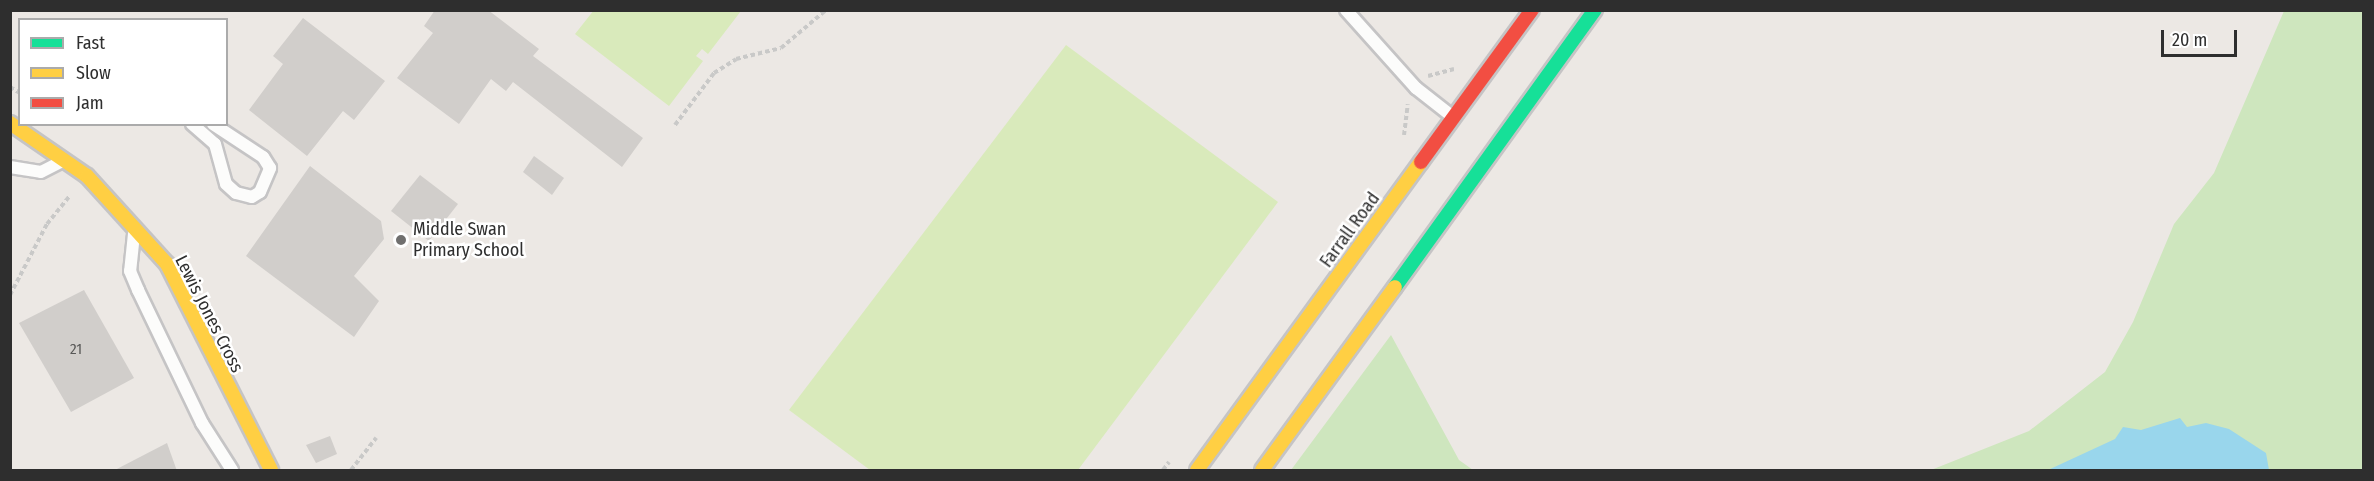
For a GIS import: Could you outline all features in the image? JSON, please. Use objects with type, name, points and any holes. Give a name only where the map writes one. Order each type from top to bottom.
[{"type":"main road","name":"Farrall Road","points":[[1197,471],[1532,10]]},
{"type":"main road","points":[[1262,471],[1595,10]]},
{"type":"main road","name":"Lewis Jones Cross","points":[[21,126],[87,176],[167,264],[271,471]]},
{"type":"lane","points":[[1346,10],[1416,88],[1454,118]]},
{"type":"lane","points":[[194,126],[214,144],[226,184],[236,193],[252,197],[261,192],[270,168],[263,157],[216,126]]},
{"type":"lane","points":[[10,167],[41,172],[65,160]]},
{"type":"lane","points":[[136,230],[129,246],[130,271],[202,423],[232,471]]},
{"type":"path","points":[[675,125],[714,73],[736,59],[781,48],[826,10]]},
{"type":"path","points":[[1416,88],[1436,70],[1460,64]]},
{"type":"path","points":[[10,295],[47,224],[87,176]]},
{"type":"path","points":[[351,471],[376,438]]},
{"type":"green space","points":[[594,10],[741,11],[708,54],[702,49],[696,56],[703,61],[669,106],[575,34]]},
{"type":"green space","points":[[2284,11],[2363,11],[2363,470],[1931,470],[2029,431],[2105,372],[2133,322],[2174,224],[2214,173]]},
{"type":"green space","points":[[1066,45],[1278,202],[1078,470],[870,470],[789,410]]},
{"type":"green space","points":[[1391,335],[1459,460],[1473,470],[1291,470]]},
{"type":"water","points":[[2180,418],[2187,427],[2206,423],[2229,429],[2266,453],[2269,470],[2048,470],[2115,439],[2123,427],[2141,430]]},
{"type":"building","points":[[435,10],[488,10],[539,49],[533,56],[643,138],[622,167],[513,82],[506,91],[491,79],[459,124],[397,78],[433,33],[424,26]]},
{"type":"building","points":[[303,18],[385,81],[354,120],[343,111],[307,156],[249,110],[283,64],[273,56]]},
{"type":"building","points":[[534,156],[564,178],[552,195],[523,172]]},
{"type":"building","points":[[310,166],[381,221],[384,239],[354,276],[379,301],[354,337],[246,256]]},
{"type":"building","points":[[420,175],[458,204],[429,241],[391,211]]},
{"type":"building","points":[[84,290],[134,378],[71,412],[19,323]]},
{"type":"building","points":[[330,436],[337,454],[316,463],[306,445]]},
{"type":"building","points":[[167,443],[177,471],[113,471]]},
{"type":"traffic: fast","points":[[1395,287],[1595,10]]},
{"type":"traffic: slow","points":[[10,123],[87,176],[167,264],[271,470]]},
{"type":"traffic: slow","points":[[1197,470],[1421,162]]},
{"type":"traffic: slow","points":[[1262,470],[1395,287]]},
{"type":"traffic: jam","points":[[1421,162],[1532,10]]},
{"type":"place","name":"Middle Swan Primary School","points":[[401,240]]}]
